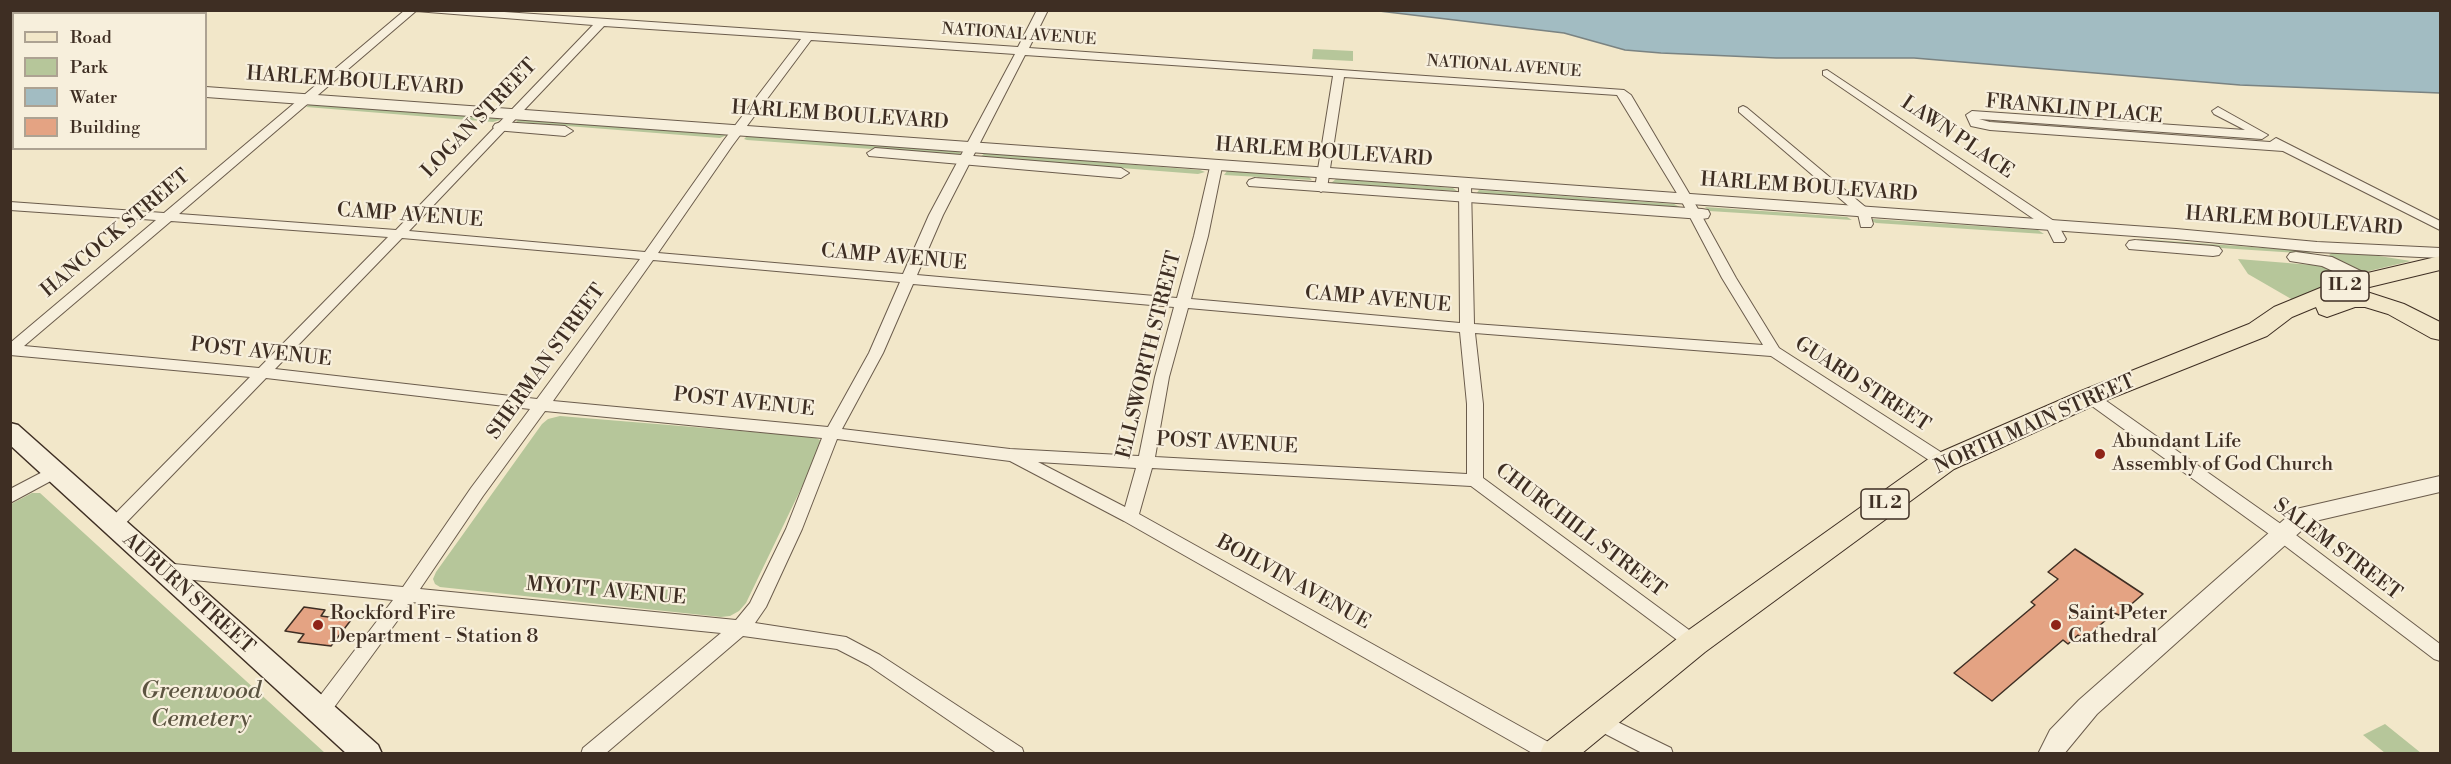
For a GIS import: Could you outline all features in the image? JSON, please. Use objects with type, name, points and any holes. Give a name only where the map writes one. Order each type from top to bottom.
[{"type":"main road","name":"NORTH MAIN STREET","points":[[1554,753],[1694,642],[1944,462],[2090,397],[2258,330],[2283,312],[2350,284],[2440,263]]},
{"type":"main road","points":[[2366,280],[2440,332]]},
{"type":"main road","name":"IL 2","points":[[2258,330],[2301,320],[2353,300],[2379,303],[2440,332]]},
{"type":"main road","name":"AUBURN STREET","points":[[10,431],[368,753]]},
{"type":"street","name":"HANCOCK STREET","points":[[10,350],[412,10]]},
{"type":"street","name":"NATIONAL AVENUE","points":[[421,10],[1616,92]]},
{"type":"street","points":[[590,753],[740,628],[757,607],[794,529],[832,433],[876,353],[936,215],[1043,10]]},
{"type":"street","name":"LOGAN STREET","points":[[113,526],[399,234],[600,24]]},
{"type":"street","name":"SHERMAN STREET","points":[[320,711],[406,596],[477,492],[650,256],[733,136],[808,37]]},
{"type":"street","points":[[1322,181],[1339,72]]},
{"type":"street","name":"LAWN PLACE","points":[[1827,73],[2055,233]]},
{"type":"street","name":"HARLEM BOULEVARD","points":[[207,92],[514,114],[733,136],[1214,173],[2055,233],[2297,257],[2322,254],[2440,253]]},
{"type":"street","name":"GUARD STREET","points":[[1616,92],[1625,95],[1729,278],[1774,351],[1944,462]]},
{"type":"street","name":"HARLEM BOULEVARD","points":[[207,104],[501,127],[733,136]]},
{"type":"street","points":[[1743,110],[1865,219]]},
{"type":"street","name":"FRANKLIN PLACE","points":[[2218,111],[2440,226]]},
{"type":"street","name":"FRANKLIN PLACE","points":[[2262,135],[1972,115],[1975,123],[1990,126],[2285,147]]},
{"type":"street","name":"ELLSWORTH STREET","points":[[1130,517],[1146,461],[1162,377],[1183,302],[1214,173]]},
{"type":"street","name":"CHURCHILL STREET","points":[[1465,192],[1467,328],[1475,404],[1475,480],[1694,642]]},
{"type":"street","name":"CAMP AVENUE","points":[[10,206],[399,234],[1467,328],[1774,351]]},
{"type":"street","name":"HARLEM BOULEVARD","points":[[2322,254],[2366,280]]},
{"type":"street","name":"POST AVENUE","points":[[10,350],[263,373],[542,405],[832,433],[1010,455],[1475,480]]},
{"type":"street","name":"SALEM STREET","points":[[2090,397],[2282,534],[2440,654]]},
{"type":"street","name":"BOILVIN AVENUE","points":[[1010,455],[1130,517],[1554,753]]},
{"type":"street","points":[[10,496],[54,472]]},
{"type":"street","points":[[2050,753],[2059,738],[2088,707],[2304,515],[2440,484]]},
{"type":"street","name":"MYOTT AVENUE","points":[[161,569],[406,596],[740,628],[834,640],[852,646],[1015,753]]},
{"type":"street","points":[[1597,720],[1664,753]]},
{"type":"green space","points":[[1313,49],[1353,51],[1353,61],[1312,59]]},
{"type":"green space","points":[[310,104],[499,118],[500,120],[493,122],[306,107]]},
{"type":"green space","points":[[519,119],[727,135],[720,138],[516,122]]},
{"type":"green space","points":[[747,136],[958,151],[962,154],[744,139]]},
{"type":"green space","points":[[985,153],[1205,172],[1198,174],[980,157]]},
{"type":"green space","points":[[1227,171],[1309,177],[1312,180],[1224,175]]},
{"type":"green space","points":[[1336,179],[1453,188],[1457,191],[1331,183]]},
{"type":"green space","points":[[1479,190],[1674,204],[1680,207],[1476,194]]},
{"type":"green space","points":[[1705,207],[1847,217],[1852,220],[1709,211]]},
{"type":"green space","points":[[1873,219],[2038,230],[2044,234],[1876,223],[1871,221]]},
{"type":"green space","points":[[2141,239],[2307,251],[2313,254],[2144,243],[2139,241]]},
{"type":"green space","points":[[2332,253],[2366,254],[2411,261],[2365,272],[2334,260],[2329,255]]},
{"type":"green space","points":[[2238,259],[2325,266],[2337,273],[2339,280],[2293,300],[2248,274]]},
{"type":"green space","points":[[560,416],[814,437],[820,440],[822,445],[746,603],[739,611],[730,616],[721,617],[440,587],[435,584],[433,579],[436,572],[542,424],[548,419]]},
{"type":"green space","name":"Greenwood Cemetery","points":[[32,493],[40,493],[325,753],[11,753],[11,504]]},
{"type":"green space","points":[[2385,724],[2421,753],[2385,753],[2363,735]]},
{"type":"water","points":[[1379,11],[2440,11],[2440,93],[2240,85],[1914,58],[1776,58],[1661,53],[1625,50],[1564,33]]},
{"type":"building","name":"Saint Peter Cathedral","points":[[2075,549],[2143,594],[2119,615],[2114,613],[2084,639],[2078,635],[2068,644],[2063,640],[1992,701],[1954,673],[2035,605],[2031,602],[2058,579],[2048,572]]},
{"type":"building","name":"Rockford Fire Department - Station 8","points":[[304,607],[325,610],[321,616],[351,620],[331,646],[298,642],[304,634],[285,631]]},
{"type":"place","name":"Abundant Life Assembly of God Church","points":[[2100,454]]},
{"type":"place","name":"Rockford Fire Department - Station 8","points":[[318,625]]},
{"type":"place","name":"Saint Peter Cathedral","points":[[2056,625]]}]
